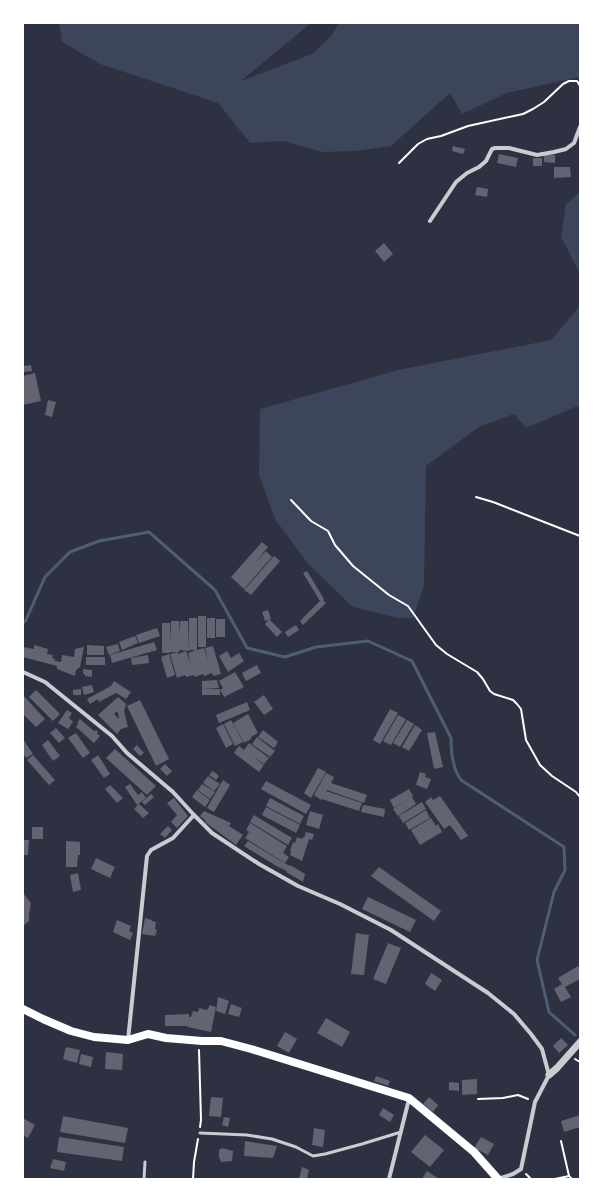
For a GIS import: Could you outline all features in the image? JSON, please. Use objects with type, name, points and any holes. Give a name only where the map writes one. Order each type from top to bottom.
[{"type":"main road","points":[[23,1009],[72,1031],[94,1037],[128,1040],[148,1034],[166,1038],[221,1041],[409,1098],[474,1152],[498,1179]]},
{"type":"street","points":[[430,221],[456,182],[486,161],[492,149],[508,148],[537,155],[566,149],[574,143],[580,127]]},
{"type":"street","points":[[23,672],[45,682],[112,736],[127,753],[173,792],[212,833],[259,864],[298,886],[340,904],[391,930],[488,993],[514,1014],[531,1034],[542,1049],[549,1075]]},
{"type":"street","points":[[128,1040],[147,856],[151,850],[173,838],[194,815]]},
{"type":"street","points":[[498,1179],[513,1174],[521,1169],[535,1102],[549,1075],[580,1042]]},
{"type":"street","points":[[389,1179],[409,1098]]},
{"type":"lane","points":[[200,1133],[247,1135],[272,1139],[296,1147],[313,1156],[362,1144],[401,1132]]},
{"type":"lane","points":[[144,1179],[145,1162]]},
{"type":"path","points":[[399,164],[418,144],[427,139],[441,136],[468,126],[523,114],[539,106],[563,84],[569,81],[577,80],[580,86],[580,94]]},
{"type":"path","points":[[476,497],[493,502],[580,536]]},
{"type":"path","points":[[291,500],[311,521],[328,531],[335,545],[353,566],[389,596],[408,606],[436,645],[447,654],[477,672],[490,691],[494,694],[513,700],[517,704],[520,709],[526,740],[540,765],[552,776],[576,792],[580,797]]},
{"type":"path","points":[[193,1179],[194,1162],[201,1120],[199,1050],[202,1041]]},
{"type":"path","points":[[478,1099],[503,1098],[518,1094],[535,1102]]},
{"type":"path","points":[[561,1140],[569,1176],[572,1179]]},
{"type":"path","points":[[555,1179],[569,1176]]},
{"type":"shaded area","points":[[59,23],[311,23],[241,81],[312,54],[331,36],[339,23],[580,23],[580,77],[507,93],[462,114],[450,93],[391,146],[356,151],[323,152],[284,141],[250,143],[218,103],[100,64],[62,42]]},
{"type":"shaded area","points":[[580,192],[580,405],[526,428],[514,414],[479,427],[426,466],[424,586],[413,618],[398,618],[353,607],[307,563],[275,519],[259,475],[260,409],[398,370],[551,340],[579,307],[579,272],[561,237],[566,204]]},
{"type":"building","points":[[453,146],[465,149],[463,154],[452,151]]},
{"type":"building","points":[[499,154],[518,158],[516,167],[497,163]]},
{"type":"building","points":[[544,155],[555,155],[555,163],[544,162]]},
{"type":"building","points":[[533,158],[542,158],[542,166],[533,166]]},
{"type":"building","points":[[554,167],[570,167],[571,177],[554,178]]},
{"type":"building","points":[[477,187],[488,189],[487,197],[475,195]]},
{"type":"building","points":[[384,243],[393,254],[384,262],[375,251]]},
{"type":"building","points":[[31,365],[32,371],[23,372],[23,366]]},
{"type":"building","points":[[35,373],[41,401],[23,405],[23,376]]},
{"type":"building","points":[[48,400],[56,402],[52,417],[45,415]]},
{"type":"building","points":[[262,542],[268,547],[252,566],[266,551],[272,557],[244,589],[231,577]]},
{"type":"building","points":[[274,556],[280,561],[251,595],[244,590]]},
{"type":"building","points":[[307,571],[326,603],[303,625],[300,621],[320,601],[303,573]]},
{"type":"building","points":[[268,610],[271,619],[265,621],[262,612]]},
{"type":"building","points":[[198,616],[206,616],[206,647],[198,647]]},
{"type":"building","points":[[189,618],[197,618],[197,650],[189,650]]},
{"type":"building","points":[[207,618],[215,618],[215,638],[207,638]]},
{"type":"building","points":[[216,619],[225,619],[225,637],[216,637]]},
{"type":"building","points":[[269,619],[282,632],[277,637],[265,624]]},
{"type":"building","points":[[171,621],[179,621],[180,634],[180,621],[188,621],[189,651],[179,650],[179,652],[162,653],[162,623],[170,623],[171,642]]},
{"type":"building","points":[[296,625],[299,630],[288,637],[285,632]]},
{"type":"building","points":[[157,628],[160,636],[139,643],[136,635]]},
{"type":"building","points":[[135,636],[138,643],[122,650],[119,642]]},
{"type":"building","points":[[154,642],[157,650],[112,663],[110,655]]},
{"type":"building","points":[[118,644],[120,651],[109,655],[106,647]]},
{"type":"building","points":[[34,645],[48,649],[47,654],[53,655],[52,658],[55,659],[55,661],[61,662],[62,655],[74,657],[75,649],[84,647],[80,667],[76,670],[75,676],[57,669],[57,666],[23,657],[23,647],[34,649]]},
{"type":"building","points":[[87,645],[104,646],[104,655],[87,655]]},
{"type":"building","points":[[213,646],[221,674],[213,676],[212,673],[204,676],[203,674],[195,677],[194,675],[186,677],[185,675],[177,678],[170,654],[178,652],[178,654],[186,651],[191,665],[188,653],[204,648],[208,660],[205,648]]},
{"type":"building","points":[[227,651],[231,658],[239,653],[244,661],[228,672],[219,656]]},
{"type":"building","points":[[169,654],[175,675],[167,678],[161,657]]},
{"type":"building","points":[[148,655],[149,663],[132,665],[131,658]]},
{"type":"building","points":[[86,657],[105,657],[105,665],[86,665]]},
{"type":"building","points":[[257,665],[261,673],[246,681],[242,673]]},
{"type":"building","points":[[83,669],[92,670],[92,677],[85,676],[85,674],[83,674]]},
{"type":"building","points":[[235,672],[244,687],[224,697],[220,690],[223,688],[219,681]]},
{"type":"building","points":[[217,680],[219,688],[202,689],[202,681]]},
{"type":"building","points":[[114,681],[131,692],[126,699],[116,693],[99,702],[98,699],[90,704],[87,699],[111,686]]},
{"type":"building","points":[[92,685],[94,692],[84,695],[82,687]]},
{"type":"building","points":[[81,689],[81,695],[73,695],[73,690]]},
{"type":"building","points":[[202,689],[220,689],[220,695],[202,695]]},
{"type":"building","points":[[36,690],[60,714],[53,721],[29,697]]},
{"type":"building","points":[[23,695],[45,719],[36,727],[23,714]]},
{"type":"building","points":[[264,695],[273,709],[264,715],[254,702]]},
{"type":"building","points":[[118,697],[126,704],[124,711],[128,727],[121,729],[117,734],[98,715]],"holes":[[[117,711],[119,719],[114,714]]]},
{"type":"building","points":[[140,700],[169,759],[156,766],[127,706]]},
{"type":"building","points":[[247,702],[250,710],[219,723],[216,715]]},
{"type":"building","points":[[390,709],[398,713],[380,744],[373,740]]},
{"type":"building","points":[[67,710],[72,713],[69,718],[73,722],[68,729],[58,723]]},
{"type":"building","points":[[248,714],[258,733],[244,743],[233,723]]},
{"type":"building","points":[[398,715],[406,719],[391,745],[383,741]]},
{"type":"building","points":[[80,719],[94,731],[96,730],[98,732],[97,733],[100,736],[94,743],[76,727]]},
{"type":"building","points":[[231,720],[243,742],[235,746],[224,724]]},
{"type":"building","points":[[407,720],[414,724],[400,747],[393,743]]},
{"type":"building","points":[[223,724],[233,744],[226,748],[216,728]]},
{"type":"building","points":[[415,725],[422,730],[409,751],[402,747]]},
{"type":"building","points":[[56,728],[65,738],[59,743],[50,733]]},
{"type":"building","points":[[263,730],[278,742],[274,748],[258,737]]},
{"type":"building","points":[[435,732],[443,767],[434,769],[427,733]]},
{"type":"building","points":[[76,733],[90,753],[83,758],[68,738]]},
{"type":"building","points":[[257,737],[275,751],[270,757],[252,744]]},
{"type":"building","points":[[23,739],[33,754],[26,758],[23,754]]},
{"type":"building","points":[[48,740],[60,756],[53,761],[42,745]]},
{"type":"building","points":[[249,743],[269,758],[264,764],[251,755],[264,765],[259,772],[234,753],[239,746],[244,750]]},
{"type":"building","points":[[137,745],[144,753],[140,756],[133,749]]},
{"type":"building","points":[[115,749],[156,786],[147,795],[106,758]]},
{"type":"building","points":[[33,755],[55,780],[49,785],[27,760]]},
{"type":"building","points":[[98,755],[110,774],[104,778],[91,760]]},
{"type":"building","points":[[165,764],[172,771],[167,776],[160,769]]},
{"type":"building","points":[[318,768],[326,772],[311,798],[304,793]]},
{"type":"building","points":[[213,771],[219,776],[216,780],[209,775]]},
{"type":"building","points":[[420,772],[426,774],[425,777],[431,779],[427,789],[416,785]]},
{"type":"building","points":[[326,773],[334,777],[331,783],[367,795],[364,803],[327,790],[326,791],[362,803],[359,811],[322,799],[321,800],[314,795]]},
{"type":"building","points":[[208,776],[220,784],[214,791],[203,783]]},
{"type":"building","points":[[223,780],[230,785],[214,812],[207,808]]},
{"type":"building","points":[[266,781],[311,805],[306,814],[261,789]]},
{"type":"building","points":[[130,784],[138,795],[142,792],[146,798],[137,805],[125,787]]},
{"type":"building","points":[[202,784],[215,792],[210,799],[198,790]]},
{"type":"building","points":[[110,785],[123,798],[117,803],[105,789]]},
{"type":"building","points":[[409,789],[416,804],[398,816],[393,809],[410,799],[394,808],[390,800]]},
{"type":"building","points":[[197,790],[210,800],[205,807],[192,797]]},
{"type":"building","points":[[151,794],[154,797],[145,805],[142,802]]},
{"type":"building","points":[[440,796],[468,836],[461,840],[450,825],[444,829],[425,802],[431,797],[433,800]]},
{"type":"building","points":[[174,798],[188,816],[177,828],[171,822],[177,815],[167,803]]},
{"type":"building","points":[[270,798],[304,816],[300,824],[266,806]]},
{"type":"building","points":[[422,802],[426,809],[403,823],[399,816]]},
{"type":"building","points":[[139,804],[149,813],[143,818],[134,809]]},
{"type":"building","points":[[363,805],[385,809],[384,817],[361,812]]},
{"type":"building","points":[[266,807],[300,825],[296,833],[262,815]]},
{"type":"building","points":[[426,810],[430,818],[409,830],[405,823]]},
{"type":"building","points":[[204,811],[231,823],[229,826],[243,835],[236,845],[205,822],[206,821],[200,816]]},
{"type":"building","points":[[310,811],[323,815],[319,829],[306,825]]},
{"type":"building","points":[[254,815],[292,838],[288,845],[250,822]]},
{"type":"building","points":[[431,818],[436,826],[438,824],[442,832],[420,845],[411,830]]},
{"type":"building","points":[[250,823],[287,846],[283,853],[289,857],[285,863],[245,838],[249,832],[277,849],[246,830]]},
{"type":"building","points":[[168,826],[172,830],[165,838],[160,834]]},
{"type":"building","points":[[32,827],[43,827],[43,839],[32,839]]},
{"type":"building","points":[[306,832],[314,834],[312,840],[309,839],[302,861],[290,855],[290,851],[293,842],[295,843],[297,837],[302,839],[303,837],[304,838]]},
{"type":"building","points":[[23,840],[29,840],[28,855],[23,855]]},
{"type":"building","points":[[66,841],[80,842],[80,855],[78,855],[77,867],[66,867]]},
{"type":"building","points":[[248,841],[305,874],[303,882],[244,846]]},
{"type":"building","points":[[96,858],[115,867],[110,878],[91,869]]},
{"type":"building","points":[[379,867],[441,911],[434,921],[371,876]]},
{"type":"building","points":[[78,873],[81,890],[73,892],[70,875]]},
{"type":"building","points":[[23,893],[31,903],[29,921],[23,926]]},
{"type":"building","points":[[368,897],[416,920],[410,932],[362,909]]},
{"type":"building","points":[[145,918],[156,922],[155,929],[157,930],[155,936],[142,934]]},
{"type":"building","points":[[117,920],[131,926],[129,931],[133,933],[130,940],[113,932]]},
{"type":"building","points":[[356,933],[369,935],[364,975],[351,974]]},
{"type":"building","points":[[388,943],[401,948],[386,984],[373,979]]},
{"type":"building","points":[[578,966],[580,969],[580,979],[565,987],[571,997],[561,1002],[554,989],[562,984],[558,978]]},
{"type":"building","points":[[431,973],[442,980],[435,991],[425,984]]},
{"type":"building","points":[[218,997],[229,1001],[225,1014],[216,1011]]},
{"type":"building","points":[[231,1004],[242,1008],[239,1017],[228,1014]]},
{"type":"building","points":[[210,1005],[216,1007],[211,1032],[187,1027],[188,1026],[165,1026],[165,1015],[189,1014],[189,1017],[191,1017],[193,1011],[198,1012],[199,1008],[207,1010]]},
{"type":"building","points":[[326,1018],[350,1032],[342,1047],[317,1033]]},
{"type":"building","points":[[285,1032],[297,1039],[289,1053],[277,1046]]},
{"type":"building","points":[[561,1038],[568,1045],[559,1053],[553,1046]]},
{"type":"building","points":[[66,1047],[80,1050],[77,1063],[63,1059]]},
{"type":"building","points":[[106,1052],[123,1054],[122,1070],[105,1069]]},
{"type":"building","points":[[81,1054],[93,1057],[91,1067],[79,1064]]},
{"type":"building","points":[[376,1076],[390,1081],[388,1086],[374,1081]]},
{"type":"building","points":[[477,1079],[477,1094],[462,1095],[462,1080]]},
{"type":"building","points":[[449,1082],[459,1083],[459,1091],[449,1090]]},
{"type":"building","points":[[211,1097],[223,1098],[221,1117],[209,1116]]},
{"type":"building","points":[[429,1097],[438,1105],[433,1112],[423,1104]]},
{"type":"building","points":[[383,1108],[394,1115],[390,1122],[379,1115]]},
{"type":"building","points":[[580,1115],[580,1127],[564,1132],[561,1121]]},
{"type":"building","points":[[63,1116],[128,1128],[125,1143],[60,1132]]},
{"type":"building","points":[[224,1117],[230,1118],[228,1127],[222,1125]]},
{"type":"building","points":[[23,1118],[35,1125],[28,1138],[23,1135]]},
{"type":"building","points":[[314,1128],[325,1130],[323,1147],[312,1145]]},
{"type":"building","points":[[425,1135],[444,1150],[430,1167],[411,1152]]},
{"type":"building","points":[[59,1137],[124,1147],[122,1161],[57,1152]]},
{"type":"building","points":[[481,1137],[494,1144],[488,1155],[474,1148]]},
{"type":"building","points":[[245,1141],[277,1146],[273,1158],[244,1156]]},
{"type":"building","points":[[222,1148],[233,1151],[232,1161],[221,1162],[219,1150]]},
{"type":"building","points":[[53,1159],[66,1162],[64,1171],[50,1168]]},
{"type":"building","points":[[302,1167],[309,1170],[307,1179],[299,1179]]},
{"type":"building","points":[[427,1171],[439,1179],[422,1179]]},
{"type":"waterway","points":[[23,623],[26,620],[45,577],[70,552],[99,541],[149,532],[215,590],[247,648],[285,657],[316,647],[368,641],[412,661],[451,738],[454,765],[461,780],[564,847],[565,870],[554,892],[537,960],[549,1012],[575,1035]]}]
